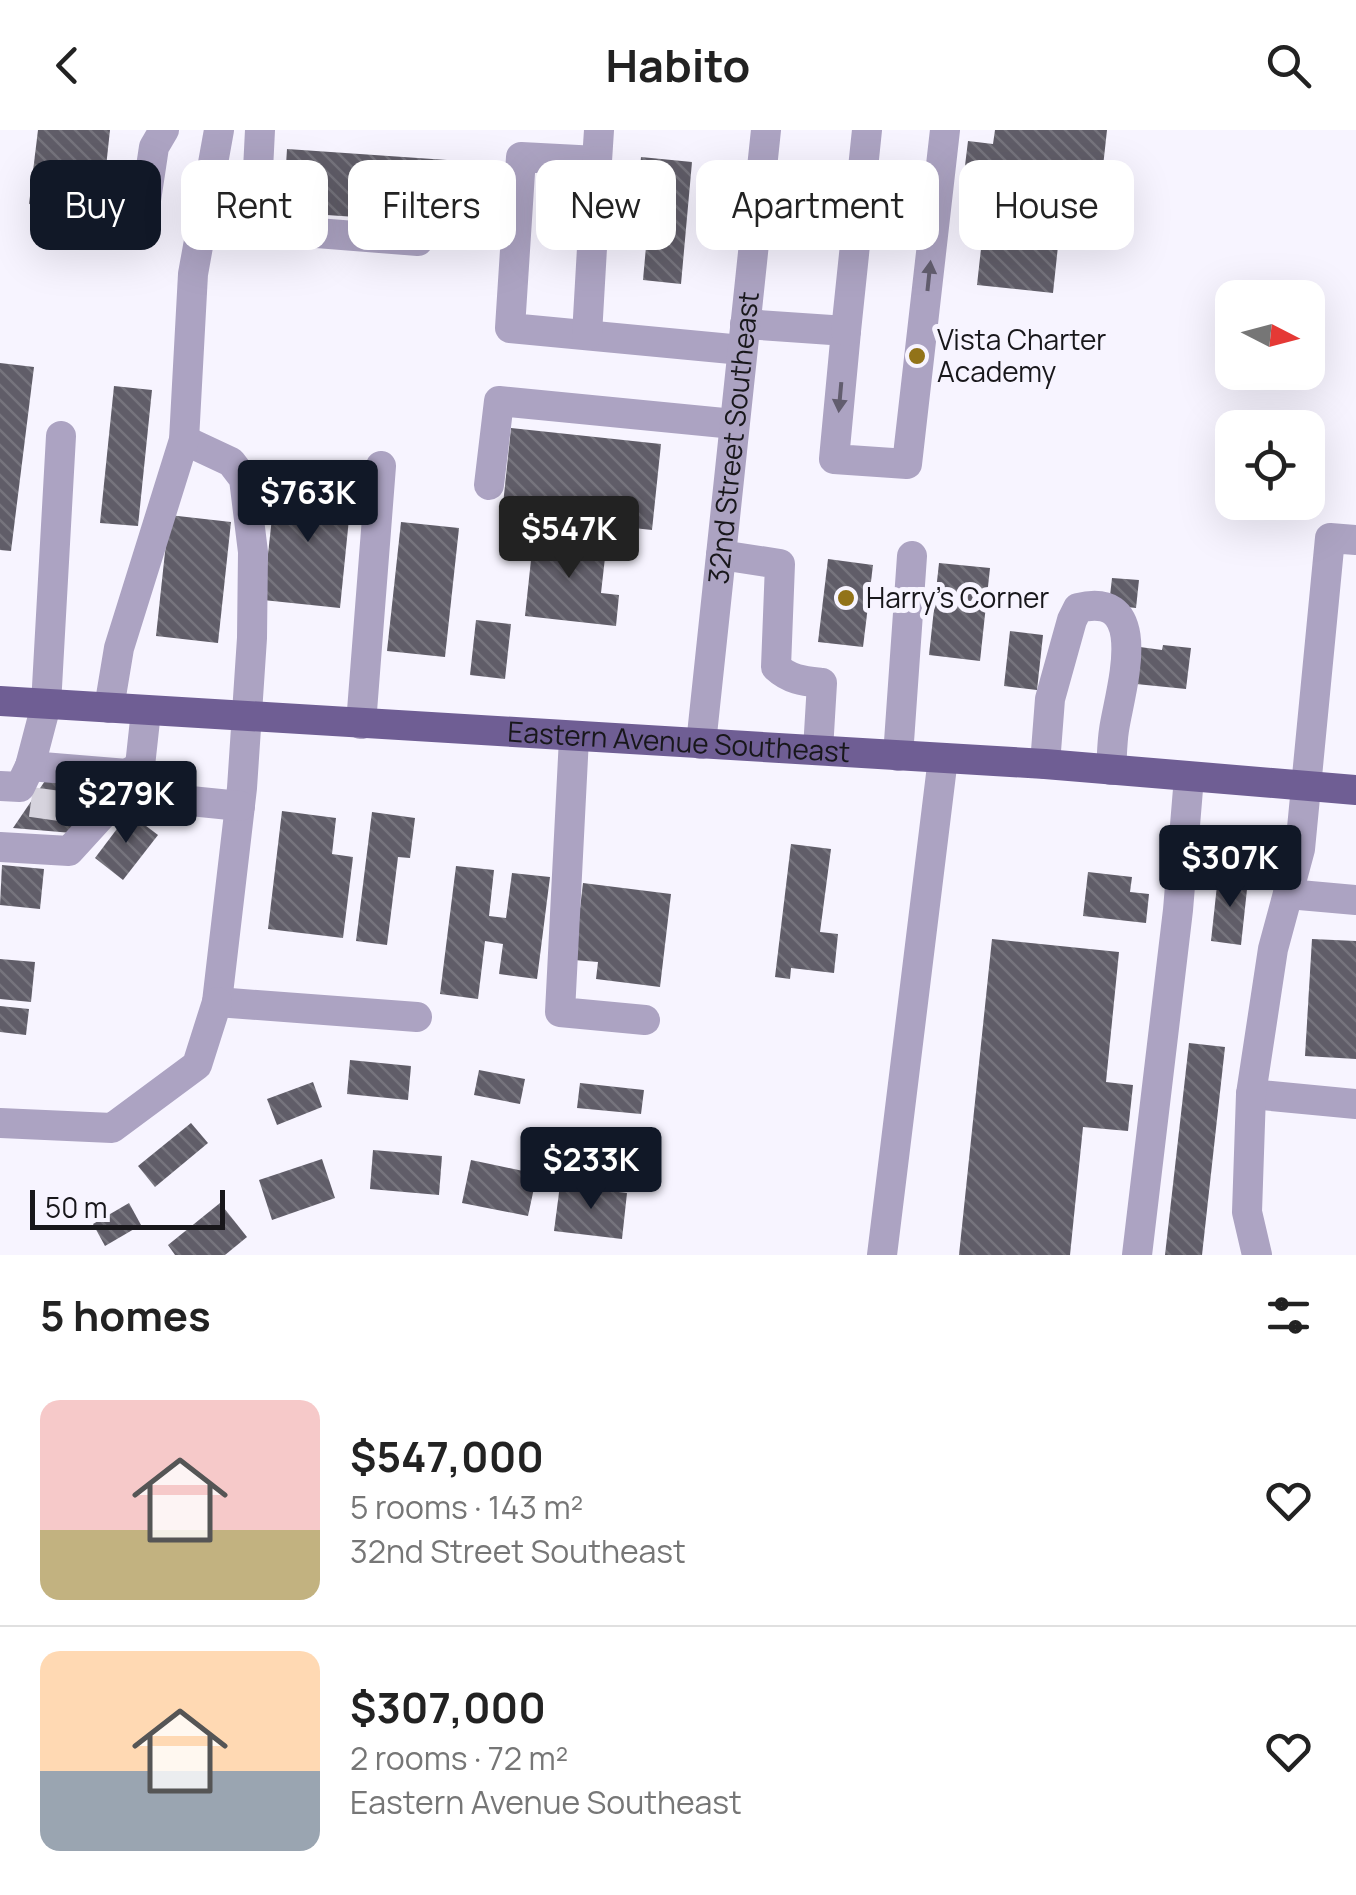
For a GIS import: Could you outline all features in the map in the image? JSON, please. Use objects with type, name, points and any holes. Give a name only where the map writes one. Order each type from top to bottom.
[{"type":"main road","name":"Eastern Avenue Southeast","points":[[0,701],[1045,764],[1356,790]]},
{"type":"street","points":[[152,160],[164,130]]},
{"type":"street","points":[[109,708],[119,648],[184,440],[193,274],[218,130]]},
{"type":"street","points":[[260,130],[258,220],[266,229],[348,236]]},
{"type":"street","points":[[597,160],[599,130]]},
{"type":"street","name":"32nd Street Southeast","points":[[701,744],[766,130]]},
{"type":"street","points":[[867,130],[834,459],[908,464],[945,130]]},
{"type":"street","points":[[582,160],[520,156],[510,328],[587,335],[744,337],[846,331]]},
{"type":"street","points":[[587,335],[592,250]]},
{"type":"street","points":[[489,484],[499,401],[734,424]]},
{"type":"street","points":[[61,436],[46,705],[20,786],[110,798],[240,806]]},
{"type":"street","points":[[0,1123],[112,1128],[197,1065],[217,1002],[240,806],[254,552],[244,479],[231,462],[184,440]]},
{"type":"street","points":[[361,724],[381,466]]},
{"type":"street","points":[[1256,1255],[1247,1212],[1251,1094],[1273,949],[1300,849],[1330,538],[1356,540]]},
{"type":"street","points":[[721,555],[780,564],[776,667],[785,676],[822,683],[818,750]]},
{"type":"street","points":[[898,756],[912,556]]},
{"type":"street","points":[[1045,764],[1050,698],[1072,620],[1078,608],[1089,606],[1114,612],[1122,621],[1128,645],[1111,770]]},
{"type":"street","points":[[0,847],[69,851],[140,766],[146,711]]},
{"type":"street","points":[[574,738],[560,1012],[646,1020]]},
{"type":"street","points":[[882,1255],[943,758]]},
{"type":"street","points":[[1137,1255],[1178,910],[1189,777]]},
{"type":"street","points":[[1288,894],[1356,900]]},
{"type":"street","points":[[217,1002],[417,1018]]},
{"type":"street","points":[[1251,1094],[1356,1104]]},
{"type":"building","points":[[38,130],[110,130],[107,160],[34,160]]},
{"type":"building","points":[[995,130],[1107,130],[1104,160],[966,160],[968,141],[993,144]]},
{"type":"building","points":[[287,149],[447,160],[348,160],[348,216],[328,215],[328,160],[286,160]]},
{"type":"building","points":[[676,160],[692,162],[681,284],[643,280],[646,250],[676,250]]},
{"type":"building","points":[[981,250],[1058,250],[1053,293],[977,285]]},
{"type":"building","points":[[0,363],[34,367],[11,551],[0,550]]},
{"type":"building","points":[[114,386],[152,390],[138,526],[100,523]]},
{"type":"building","points":[[511,428],[661,444],[652,530],[502,514]]},
{"type":"building","points":[[276,481],[352,489],[340,608],[263,600]]},
{"type":"building","points":[[169,515],[231,522],[218,643],[156,636]]},
{"type":"building","points":[[401,522],[459,528],[445,657],[387,651]]},
{"type":"building","points":[[534,532],[607,540],[601,593],[619,595],[616,626],[525,616]]},
{"type":"building","points":[[828,559],[873,565],[863,647],[818,642]]},
{"type":"building","points":[[939,563],[990,568],[980,661],[929,655]]},
{"type":"building","points":[[1112,578],[1139,580],[1136,608],[1109,605]]},
{"type":"building","points":[[476,620],[511,624],[505,679],[470,675]]},
{"type":"building","points":[[1010,631],[1043,635],[1037,690],[1004,686]]},
{"type":"building","points":[[1163,645],[1191,648],[1186,689],[1136,684],[1140,647],[1162,650]]},
{"type":"building","points":[[49,775],[108,781],[72,833],[13,828]]},
{"type":"building","points":[[282,811],[336,818],[332,854],[353,857],[343,938],[268,929]]},
{"type":"building","points":[[372,812],[415,818],[410,858],[398,857],[387,945],[356,941]]},
{"type":"building","points":[[129,813],[158,835],[123,880],[95,858]]},
{"type":"building","points":[[791,844],[831,849],[820,932],[838,934],[834,973],[791,968],[790,979],[775,977]]},
{"type":"building","points":[[2,865],[44,869],[40,909],[0,905]]},
{"type":"building","points":[[456,866],[494,870],[489,916],[506,918],[512,873],[550,877],[537,979],[499,974],[503,944],[485,941],[478,999],[440,994]]},
{"type":"building","points":[[1088,872],[1132,877],[1130,892],[1149,894],[1146,923],[1083,916]]},
{"type":"building","points":[[1218,876],[1248,880],[1241,945],[1211,941]]},
{"type":"building","points":[[583,883],[671,894],[660,987],[596,979],[598,962],[574,960]]},
{"type":"building","points":[[992,939],[1119,952],[1106,1082],[1133,1085],[1128,1131],[1083,1127],[1070,1255],[959,1255]]},
{"type":"building","points":[[1312,939],[1356,941],[1356,1059],[1305,1056]]},
{"type":"building","points":[[0,959],[35,962],[31,1002],[0,999]]},
{"type":"building","points":[[0,1006],[29,1009],[26,1035],[0,1032]]},
{"type":"building","points":[[1189,1043],[1225,1047],[1202,1255],[1165,1255]]},
{"type":"building","points":[[350,1060],[411,1066],[408,1100],[347,1094]]},
{"type":"building","points":[[479,1070],[525,1079],[520,1104],[474,1095]]},
{"type":"building","points":[[313,1082],[322,1107],[277,1125],[267,1099]]},
{"type":"building","points":[[580,1083],[644,1090],[641,1114],[577,1108]]},
{"type":"building","points":[[191,1123],[208,1143],[155,1187],[138,1166]]},
{"type":"building","points":[[373,1150],[442,1156],[439,1195],[370,1189]]},
{"type":"building","points":[[322,1159],[335,1198],[272,1220],[259,1180]]},
{"type":"building","points":[[471,1160],[537,1174],[528,1216],[462,1203]]},
{"type":"building","points":[[560,1185],[627,1193],[622,1239],[554,1231]]},
{"type":"building","points":[[129,1203],[141,1225],[105,1246],[93,1224]]},
{"type":"building","points":[[220,1203],[247,1237],[225,1255],[175,1255],[168,1245]]},
{"type":"tunnel","points":[[31,802],[88,810]]},
{"type":"place","name":"Vista Charter Academy","points":[[917,356]]},
{"type":"place","name":"Harry's Corner","points":[[846,598]]}]
